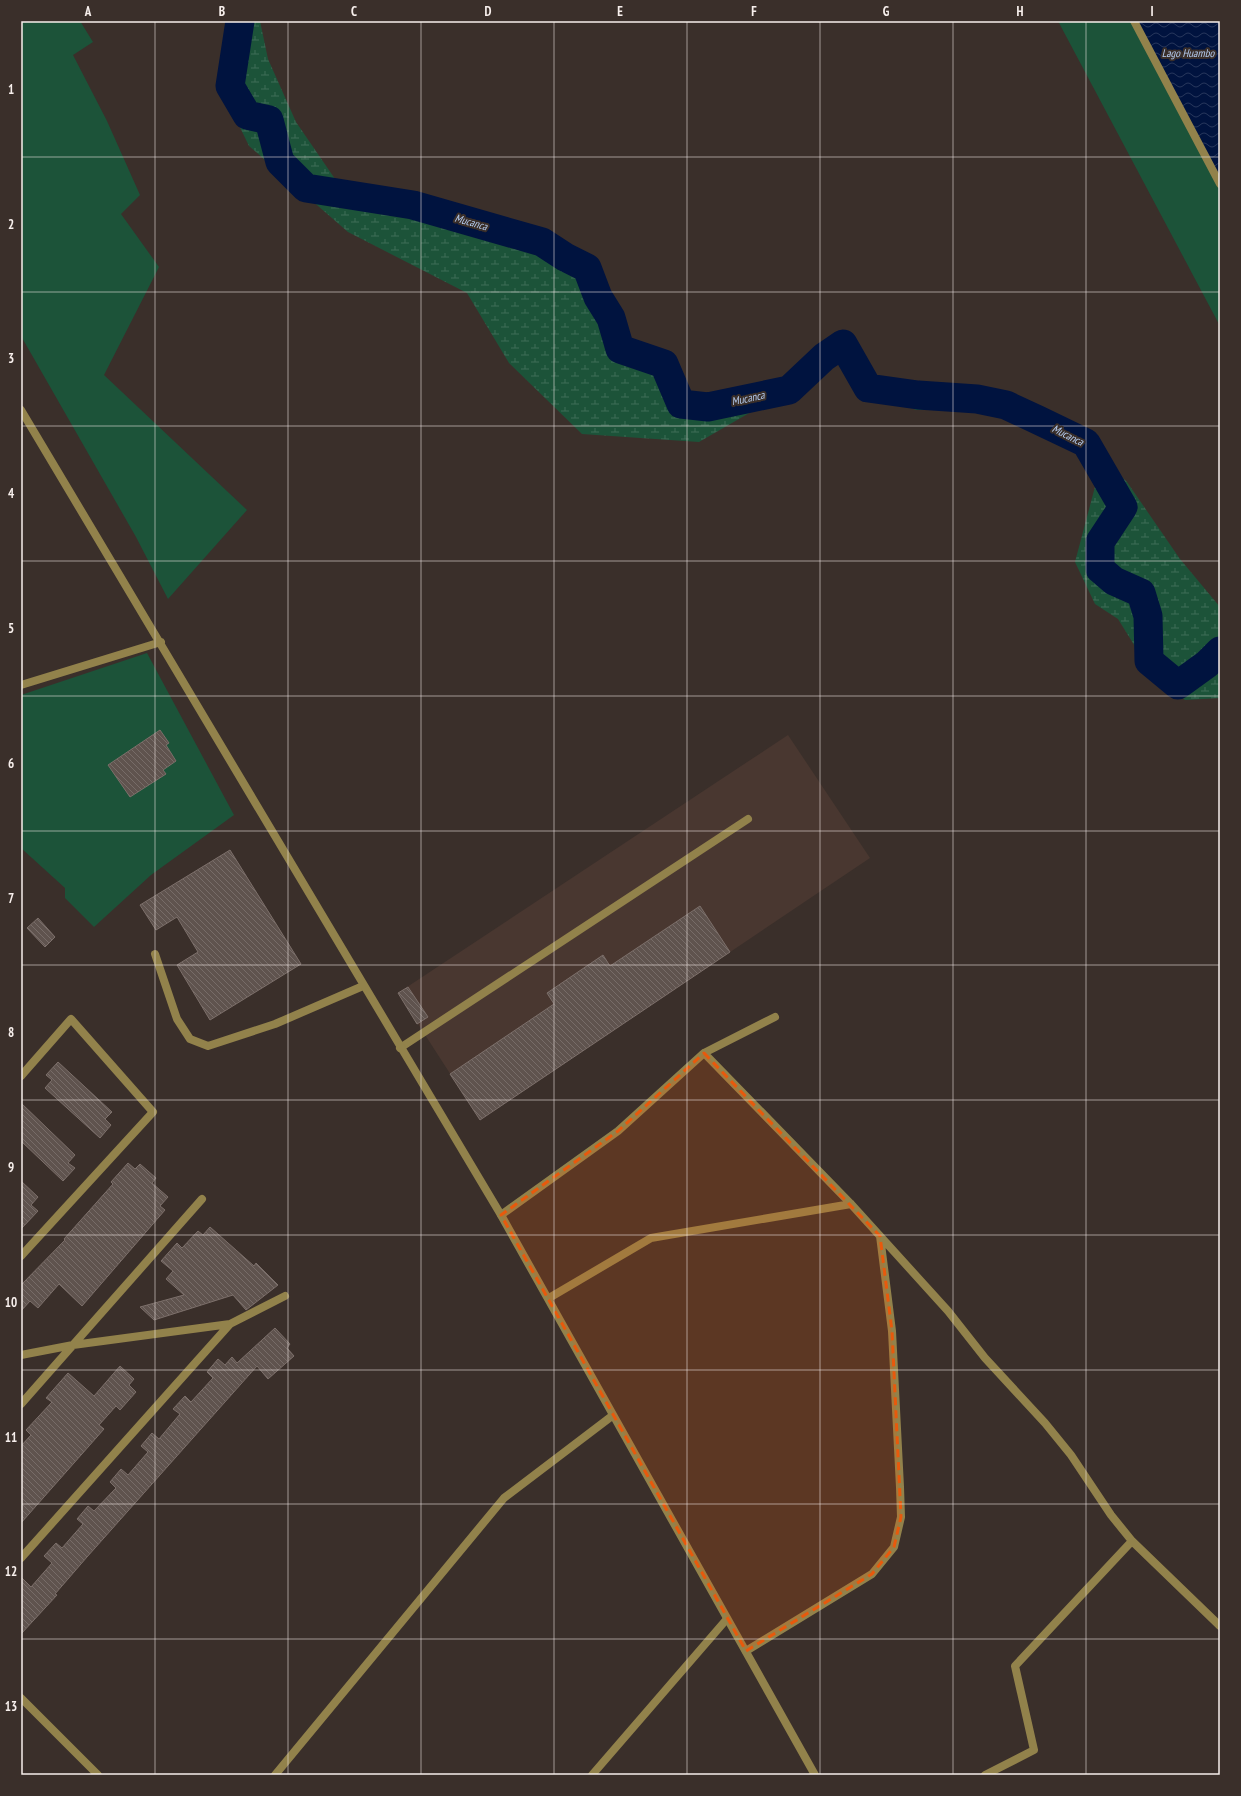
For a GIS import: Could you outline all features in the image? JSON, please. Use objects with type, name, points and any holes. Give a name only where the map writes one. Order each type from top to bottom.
[{"type":"street","points":[[1134,21],[1220,184]]},
{"type":"street","points":[[21,410],[161,642],[363,986],[501,1215],[549,1298],[612,1416],[726,1620],[746,1651],[815,1775]]},
{"type":"street","points":[[21,685],[161,642]]},
{"type":"street","points":[[400,1048],[748,819]]},
{"type":"street","points":[[155,954],[177,1018],[190,1039],[208,1046],[275,1024],[363,986]]},
{"type":"street","points":[[501,1215],[618,1131],[704,1053],[774,1017]]},
{"type":"street","points":[[21,1076],[71,1019],[153,1112],[21,1256]]},
{"type":"street","points":[[704,1053],[851,1204],[948,1311],[985,1358],[1045,1424],[1070,1456],[1111,1515],[1132,1541],[1220,1626]]},
{"type":"street","points":[[21,1404],[202,1199]]},
{"type":"street","points":[[549,1298],[651,1238],[851,1204]]},
{"type":"street","points":[[746,1651],[872,1574],[894,1547],[901,1516],[892,1331],[880,1236]]},
{"type":"street","points":[[21,1355],[73,1345],[230,1324],[285,1296]]},
{"type":"street","points":[[21,1558],[230,1324]]},
{"type":"street","points":[[275,1775],[504,1498],[612,1416]]},
{"type":"street","points":[[985,1775],[1034,1750],[1015,1666],[1132,1541]]},
{"type":"street","points":[[592,1775],[726,1620]]},
{"type":"street","points":[[21,1698],[98,1775]]},
{"type":"highlighted area","points":[[704,1053],[880,1236],[892,1331],[901,1517],[894,1547],[872,1574],[746,1651],[501,1215],[618,1131]]},
{"type":"shaded area","points":[[788,735],[870,858],[480,1120],[398,993]]},
{"type":"green space","points":[[21,21],[80,21],[93,42],[73,55],[107,121],[140,195],[121,214],[159,267],[104,375],[247,510],[168,599],[136,537],[21,336]]},
{"type":"green space","points":[[226,21],[260,21],[268,59],[296,122],[346,195],[413,205],[542,242],[565,257],[587,268],[598,297],[611,318],[620,349],[664,364],[681,404],[708,407],[789,390],[699,442],[582,434],[509,363],[467,293],[348,232],[249,146],[221,88]]},
{"type":"green space","points":[[1058,21],[1220,21],[1220,326]]},
{"type":"green space","points":[[868,388],[917,395],[977,399],[1006,405],[1086,443],[1127,482],[1180,559],[1220,607],[1220,698],[1185,700],[1146,664],[1118,619],[1095,604],[1075,562],[1096,483],[1084,455],[992,410],[916,410]]},
{"type":"green space","points":[[147,653],[234,815],[151,875],[94,927],[65,898],[65,888],[21,848],[21,695]]},
{"type":"water","name":"Lago Huambo","points":[[1134,21],[1220,21],[1220,184]]},
{"type":"building","points":[[160,730],[169,743],[166,745],[176,761],[163,770],[166,774],[130,797],[108,765]]},
{"type":"building","points":[[230,850],[301,964],[210,1020],[177,965],[198,952],[177,917],[156,930],[140,905]]},
{"type":"building","points":[[700,906],[730,952],[480,1120],[450,1074],[554,1004],[547,993],[603,955],[610,966]]},
{"type":"building","points":[[38,918],[55,937],[45,947],[27,928]]},
{"type":"building","points":[[408,987],[428,1017],[417,1024],[398,993]]},
{"type":"building","points":[[58,1062],[112,1112],[105,1119],[111,1125],[100,1138],[45,1088],[52,1080],[46,1075]]},
{"type":"building","points":[[21,1103],[75,1155],[68,1163],[75,1168],[63,1181],[21,1141]]},
{"type":"building","points":[[128,1163],[135,1169],[140,1164],[156,1178],[152,1183],[168,1197],[160,1206],[165,1210],[82,1306],[59,1284],[38,1308],[30,1301],[21,1311],[21,1285],[65,1240],[64,1239],[113,1184],[111,1182]]},
{"type":"building","points":[[21,1181],[38,1197],[31,1205],[38,1211],[21,1229]]},
{"type":"building","points":[[210,1227],[254,1266],[256,1263],[278,1285],[246,1310],[233,1295],[154,1320],[140,1307],[184,1295],[166,1279],[173,1271],[161,1261],[177,1243],[182,1248],[198,1231],[203,1235]]},
{"type":"building","points":[[275,1328],[290,1344],[287,1348],[294,1356],[268,1379],[257,1366],[87,1557],[55,1594],[57,1595],[21,1634],[21,1577],[31,1587],[52,1563],[44,1556],[56,1543],[62,1548],[83,1524],[77,1519],[88,1506],[94,1511],[116,1488],[110,1482],[121,1469],[128,1475],[148,1452],[141,1446],[152,1433],[159,1439],[180,1414],[173,1409],[185,1396],[191,1402],[213,1378],[207,1372],[218,1359],[225,1365],[232,1357],[237,1363]]},
{"type":"building","points":[[120,1366],[134,1379],[129,1385],[136,1392],[120,1410],[116,1406],[99,1425],[104,1429],[21,1523],[21,1446],[31,1435],[26,1430],[52,1402],[46,1398],[68,1373],[94,1396]]},
{"type":"waterway","name":"Mucanca","points":[[240,21],[230,86],[247,115],[269,120],[280,162],[306,188],[413,205],[542,242],[565,257],[587,268],[598,297],[611,318],[620,349],[664,364],[681,404],[708,407],[789,390],[824,357],[843,344],[868,388],[918,395],[977,399],[1006,405],[1086,443],[1123,507],[1100,542],[1100,569],[1114,581],[1141,593],[1148,616],[1149,661],[1178,685],[1207,664],[1220,651]]}]
